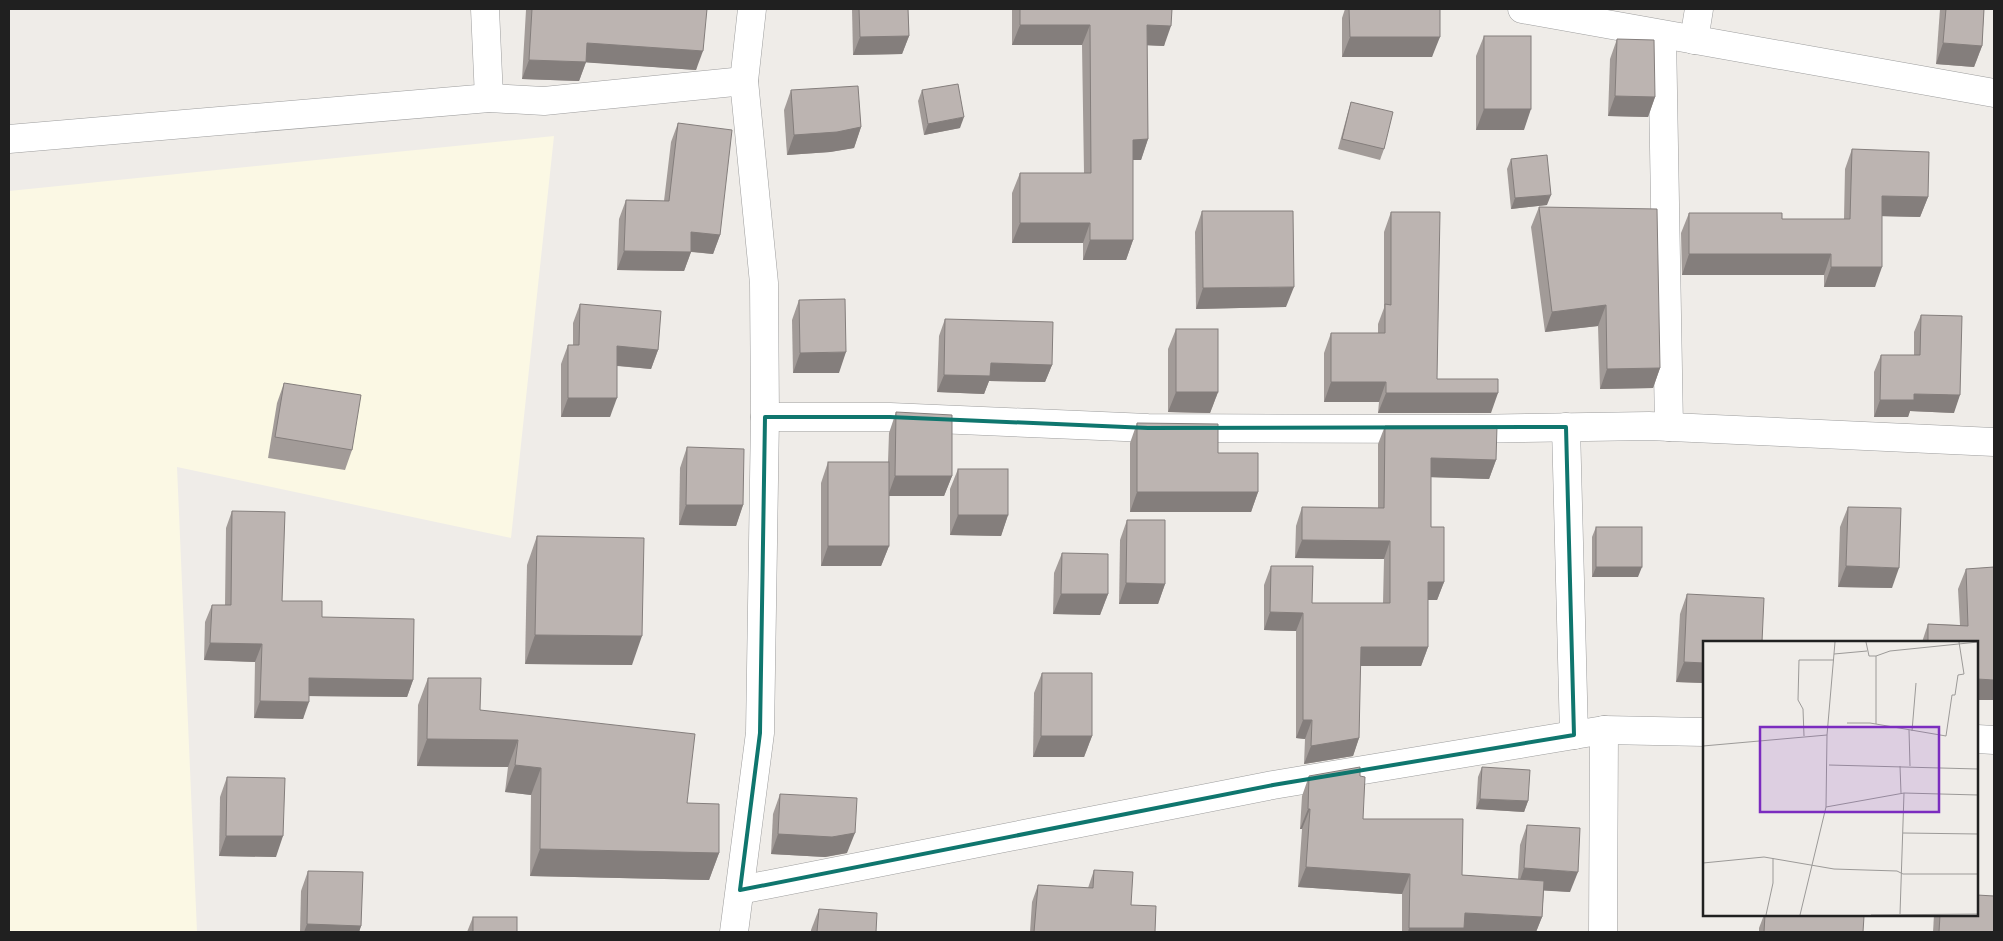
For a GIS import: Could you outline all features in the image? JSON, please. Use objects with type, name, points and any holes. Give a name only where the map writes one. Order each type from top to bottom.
[{"type":"street","points":[[485,9],[489,98]]},
{"type":"street","points":[[733,932],[760,733],[765,417],[764,284],[744,81],[752,9]]},
{"type":"street","points":[[1522,9],[1994,93]]},
{"type":"street","points":[[1694,40],[1699,9]]},
{"type":"street","points":[[1662,34],[1669,427]]},
{"type":"street","points":[[9,139],[489,98],[544,101],[744,81]]},
{"type":"street","points":[[765,417],[890,417],[1148,428],[1467,429],[1669,427],[1994,442]]},
{"type":"street","points":[[1566,427],[1574,735]]},
{"type":"street","points":[[740,890],[1273,785],[1604,730],[1703,732]]},
{"type":"street","points":[[1602,932],[1604,730]]},
{"type":"street","points":[[1978,739],[1994,740]]},
{"type":"street","points":[[733,932],[740,890],[745,838]]},
{"type":"highlighted area","points":[[765,417],[890,417],[1148,428],[1566,427],[1574,735],[1273,785],[740,890],[760,733]]},
{"type":"shaded area","points":[[554,136],[511,538],[177,467],[197,932],[9,932],[9,191]]},
{"type":"building","points":[[532,9],[707,9],[703,51],[587,43],[586,62],[529,60]]},
{"type":"building","points":[[859,9],[908,9],[909,36],[860,37]]},
{"type":"building","points":[[1020,9],[1172,9],[1171,26],[1147,25],[1148,139],[1133,140],[1133,240],[1090,240],[1090,223],[1020,223],[1020,173],[1091,173],[1090,25],[1020,25]]},
{"type":"building","points":[[1349,9],[1440,9],[1440,37],[1350,37]]},
{"type":"building","points":[[1946,9],[1984,9],[1982,46],[1943,43]]},
{"type":"building","points":[[1484,36],[1531,36],[1531,109],[1484,109]]},
{"type":"building","points":[[1617,39],[1654,40],[1655,97],[1615,96]]},
{"type":"building","points":[[958,84],[964,117],[928,124],[922,90]]},
{"type":"building","points":[[858,86],[861,127],[837,132],[794,135],[791,90]]},
{"type":"building","points":[[1351,102],[1393,112],[1384,149],[1342,139]]},
{"type":"building","points":[[678,123],[732,130],[720,235],[691,232],[691,252],[624,251],[626,200],[669,201]]},
{"type":"building","points":[[1852,149],[1929,152],[1928,197],[1882,196],[1882,267],[1831,267],[1831,254],[1689,254],[1689,213],[1782,213],[1782,219],[1850,219]]},
{"type":"building","points":[[1547,155],[1551,195],[1515,198],[1511,159]]},
{"type":"building","points":[[1539,207],[1657,209],[1660,368],[1607,369],[1606,305],[1552,312]]},
{"type":"building","points":[[1202,211],[1293,211],[1294,287],[1203,288]]},
{"type":"building","points":[[1391,212],[1440,212],[1437,379],[1498,379],[1498,393],[1386,393],[1386,382],[1331,382],[1331,333],[1385,333],[1385,304],[1391,305]]},
{"type":"building","points":[[845,299],[846,352],[800,353],[799,300]]},
{"type":"building","points":[[580,304],[661,311],[658,350],[617,346],[617,398],[568,398],[568,345],[579,345]]},
{"type":"building","points":[[1921,315],[1962,316],[1960,395],[1914,394],[1914,400],[1880,400],[1881,355],[1920,355]]},
{"type":"building","points":[[945,319],[1053,322],[1052,365],[991,363],[990,376],[944,375]]},
{"type":"building","points":[[1176,329],[1218,329],[1218,392],[1176,392]]},
{"type":"building","points":[[284,383],[361,395],[352,450],[275,437]]},
{"type":"building","points":[[896,412],[952,415],[952,476],[895,476]]},
{"type":"building","points":[[1137,423],[1218,424],[1218,453],[1258,453],[1258,492],[1137,492]]},
{"type":"building","points":[[1385,426],[1497,426],[1496,460],[1431,458],[1431,527],[1444,527],[1444,582],[1428,582],[1428,647],[1361,647],[1359,738],[1311,746],[1312,720],[1303,720],[1303,613],[1270,612],[1271,566],[1313,566],[1312,603],[1390,603],[1390,541],[1302,540],[1302,507],[1384,508]]},
{"type":"building","points":[[687,447],[744,449],[743,505],[686,505]]},
{"type":"building","points":[[828,462],[889,462],[889,546],[828,546]]},
{"type":"building","points":[[958,469],[1008,469],[1008,515],[958,515]]},
{"type":"building","points":[[1848,507],[1901,508],[1899,568],[1846,566]]},
{"type":"building","points":[[232,511],[285,512],[282,601],[322,601],[322,617],[414,619],[413,680],[309,678],[309,702],[260,701],[262,644],[210,643],[212,605],[231,605]]},
{"type":"building","points":[[1127,520],[1165,520],[1165,584],[1126,583]]},
{"type":"building","points":[[1596,527],[1642,527],[1642,567],[1596,567]]},
{"type":"building","points":[[537,536],[644,538],[642,636],[535,635]]},
{"type":"building","points":[[1062,553],[1108,554],[1108,594],[1061,594]]},
{"type":"building","points":[[1994,567],[1994,680],[1978,679],[1978,641],[1928,641],[1928,624],[1968,626],[1966,569]]},
{"type":"building","points":[[1687,594],[1764,598],[1762,641],[1703,641],[1703,663],[1684,662]]},
{"type":"building","points":[[1042,673],[1092,673],[1092,736],[1041,736]]},
{"type":"building","points":[[428,678],[481,678],[480,710],[695,734],[687,803],[719,804],[719,853],[540,849],[541,768],[515,765],[518,740],[427,739]]},
{"type":"building","points":[[1360,767],[1360,776],[1365,777],[1363,819],[1463,819],[1462,875],[1544,881],[1542,917],[1465,913],[1464,928],[1409,928],[1410,874],[1306,867],[1310,809],[1308,809],[1309,776]]},
{"type":"building","points":[[1482,767],[1530,770],[1528,801],[1480,799]]},
{"type":"building","points":[[227,777],[285,778],[283,836],[226,836]]},
{"type":"building","points":[[780,794],[857,798],[855,833],[832,837],[778,834]]},
{"type":"building","points":[[1527,825],[1580,828],[1578,872],[1524,868]]},
{"type":"building","points":[[1094,870],[1133,872],[1131,905],[1156,906],[1155,932],[1034,932],[1038,885],[1093,888]]},
{"type":"building","points":[[308,871],[363,872],[361,926],[307,924]]},
{"type":"building","points":[[1978,895],[1994,896],[1994,932],[1939,932],[1940,916],[1978,916]]},
{"type":"building","points":[[819,909],[877,913],[876,932],[817,932]]},
{"type":"building","points":[[1765,916],[1864,916],[1863,932],[1764,932]]},
{"type":"building","points":[[473,917],[517,917],[517,932],[473,932]]}]
